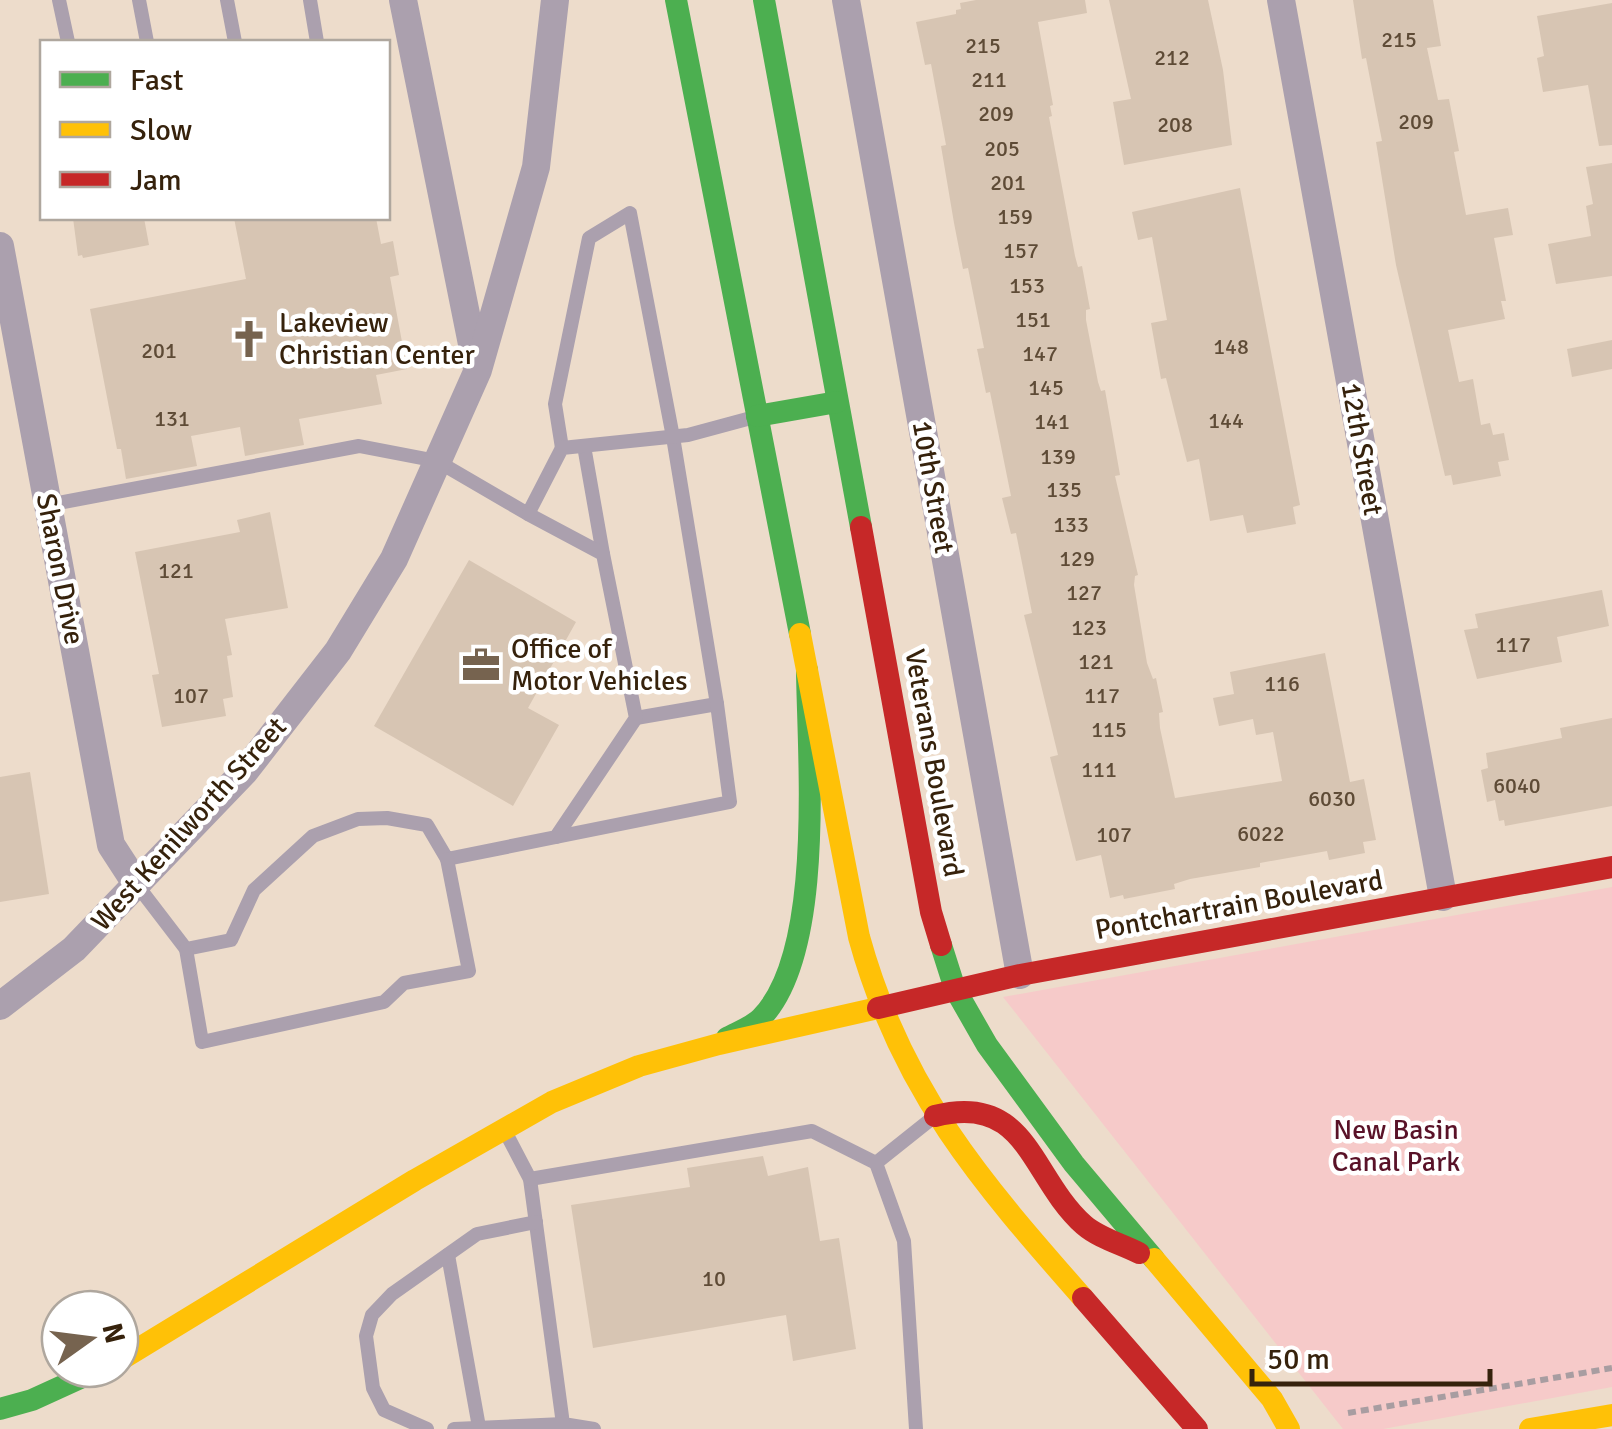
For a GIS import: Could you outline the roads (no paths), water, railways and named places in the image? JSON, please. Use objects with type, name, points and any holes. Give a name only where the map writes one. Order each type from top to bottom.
[{"type":"main road","points":[[676,0],[859,938],[878,1008],[934,1116],[1014,1220],[1197,1429]]},
{"type":"main road","name":"Veterans Boulevard","points":[[764,0],[931,912],[955,990],[987,1046],[1074,1164],[1272,1400],[1289,1429]]},
{"type":"main road","points":[[757,416],[837,402]]},
{"type":"main road","points":[[140,1348],[504,1127],[552,1102],[639,1066],[719,1044],[761,1018],[780,990],[805,901],[807,670]]},
{"type":"main road","name":"Pontchartrain Boulevard","points":[[719,1044],[1020,974],[1612,867]]},
{"type":"main road","points":[[934,1116],[969,1107],[993,1116],[1021,1140],[1084,1225],[1157,1262]]},
{"type":"main road","points":[[0,1409],[56,1389]]},
{"type":"main road","points":[[1530,1429],[1612,1415]]},
{"type":"street","points":[[404,0],[478,370]]},
{"type":"street","name":"West Kenilworth Street","points":[[0,1006],[74,949],[245,770],[338,651],[394,558],[478,370],[536,167],[555,0]]},
{"type":"street","name":"10th Street","points":[[846,0],[1020,974]]},
{"type":"street","name":"12th Street","points":[[1282,0],[1443,898]]},
{"type":"street","name":"Sharon Drive","points":[[0,246],[112,845],[137,886]]},
{"type":"lane","points":[[59,0],[68,40]]},
{"type":"lane","points":[[139,0],[147,40]]},
{"type":"lane","points":[[227,0],[235,40]]},
{"type":"lane","points":[[310,0],[318,40]]},
{"type":"lane","points":[[447,860],[730,802],[672,437],[630,213],[589,238],[555,404],[562,448],[528,514]]},
{"type":"lane","points":[[562,448],[672,437],[757,416]]},
{"type":"lane","points":[[48,504],[360,446],[437,461],[603,554]]},
{"type":"lane","points":[[556,837],[636,718],[584,446]]},
{"type":"lane","points":[[636,718],[717,704]]},
{"type":"lane","points":[[137,886],[186,949],[202,1042],[384,1002],[404,983],[468,971],[447,860],[427,825],[387,818],[358,819],[313,836],[254,890],[231,940],[186,949]]},
{"type":"lane","points":[[876,1163],[934,1116]]},
{"type":"lane","points":[[504,1127],[530,1179],[563,1424]]},
{"type":"lane","points":[[530,1179],[812,1131],[876,1163],[904,1241],[916,1429]]},
{"type":"lane","points":[[426,1429],[384,1410],[373,1388],[366,1336],[372,1315],[392,1294],[477,1234],[536,1222]]},
{"type":"lane","points":[[448,1255],[480,1427]]},
{"type":"lane","points":[[454,1429],[563,1424],[594,1429]]},
{"type":"place","name":"Lakeview Christian Center","points":[[249,339]]},
{"type":"place","name":"Office of Motor Vehicles","points":[[481,665]]},
{"type":"park label","name":"New Basin Canal Park","points":[[1396,1146]]}]
